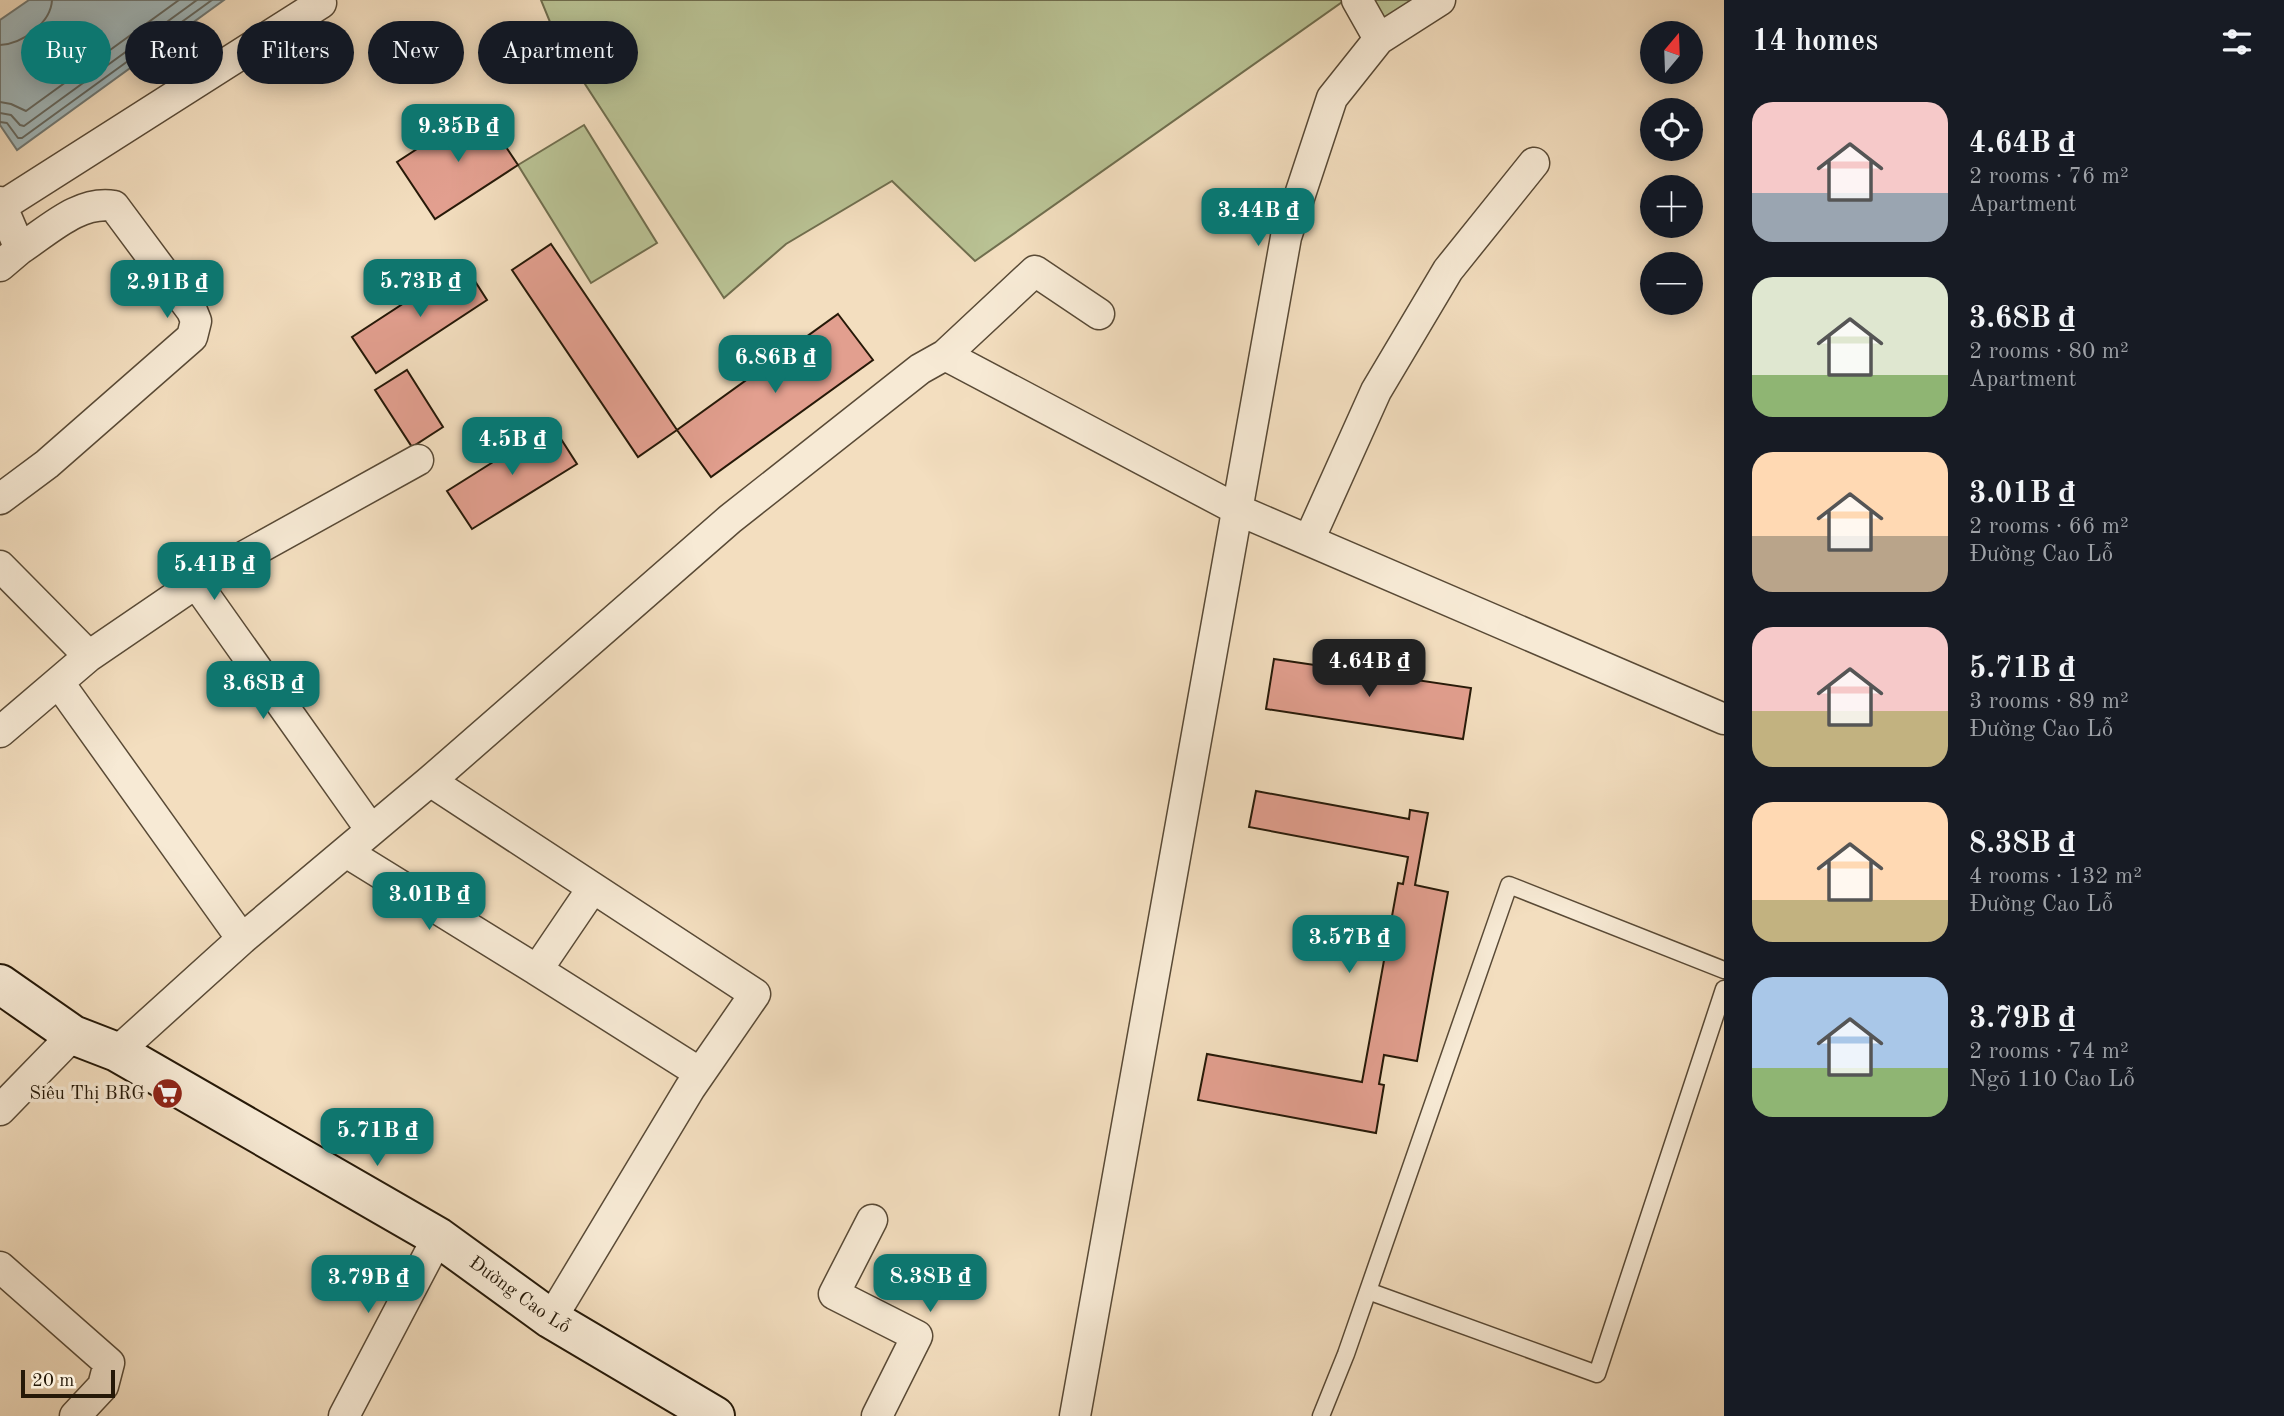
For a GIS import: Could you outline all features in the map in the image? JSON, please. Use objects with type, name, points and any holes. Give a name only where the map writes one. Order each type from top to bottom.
[{"type":"main road","name":"Đường Cao Lỗ","points":[[0,984],[74,1035],[117,1052],[438,1237],[551,1319],[715,1416]]},
{"type":"street","points":[[0,499],[47,464],[192,337],[196,321],[192,311],[114,206],[99,204],[75,212],[10,257],[1,204],[321,3],[319,0]]},
{"type":"street","points":[[1357,0],[1379,39]]},
{"type":"street","points":[[1075,1416],[1286,237],[1332,98],[1379,39],[1440,0]]},
{"type":"street","points":[[1309,540],[1376,390],[1441,281],[1534,163]]},
{"type":"street","points":[[117,1052],[242,939],[430,781],[730,519],[919,369],[946,355],[1035,271],[1099,314]]},
{"type":"street","points":[[946,355],[1238,510],[1724,719]]},
{"type":"street","points":[[0,732],[89,656],[196,583],[418,460]]},
{"type":"street","points":[[0,566],[89,656]]},
{"type":"street","points":[[196,583],[371,830]]},
{"type":"street","points":[[59,682],[242,939]]},
{"type":"street","points":[[430,781],[755,994],[700,1073],[551,1319]]},
{"type":"street","points":[[346,852],[700,1073]]},
{"type":"street","points":[[537,970],[592,889]]},
{"type":"street","points":[[0,1110],[74,1035]]},
{"type":"street","points":[[872,1220],[834,1294],[917,1336],[877,1416]]},
{"type":"street","points":[[344,1416],[438,1237]]},
{"type":"street","points":[[0,1267],[109,1363],[103,1386],[75,1416]]},
{"type":"lane","points":[[1321,1416],[1368,1291],[1509,885],[1724,971]]},
{"type":"lane","points":[[1368,1291],[1597,1374],[1724,989]]},
{"type":"green space","points":[[541,0],[1345,0],[975,261],[892,181],[786,244],[724,298],[585,84],[638,84],[638,21],[550,21]]},
{"type":"green space","points":[[1357,0],[1435,0],[1379,39]]},
{"type":"green space","points":[[584,125],[657,243],[591,283],[518,165]]},
{"type":"water","points":[[29,0],[224,0],[195,21],[125,21],[125,72],[111,82],[111,21],[21,21],[21,84],[108,84],[17,150],[0,125],[0,20]]},
{"type":"building","points":[[480,108],[518,165],[435,219],[397,162]]},
{"type":"building","points":[[551,244],[677,430],[638,457],[512,270]]},
{"type":"building","points":[[464,264],[487,300],[376,373],[352,337]]},
{"type":"building","points":[[838,314],[873,360],[711,477],[677,430]]},
{"type":"building","points":[[407,370],[443,427],[412,447],[375,390]]},
{"type":"building","points":[[552,425],[577,464],[472,529],[447,491]]},
{"type":"building","points":[[1274,659],[1471,688],[1463,739],[1266,709]]},
{"type":"building","points":[[1256,791],[1409,819],[1410,810],[1428,813],[1415,885],[1448,892],[1417,1061],[1384,1055],[1379,1084],[1384,1085],[1376,1133],[1198,1100],[1207,1054],[1362,1082],[1398,883],[1403,884],[1408,857],[1249,827]]},
{"type":"place","name":"Siêu Thị BRG","points":[[168,1094]]}]
